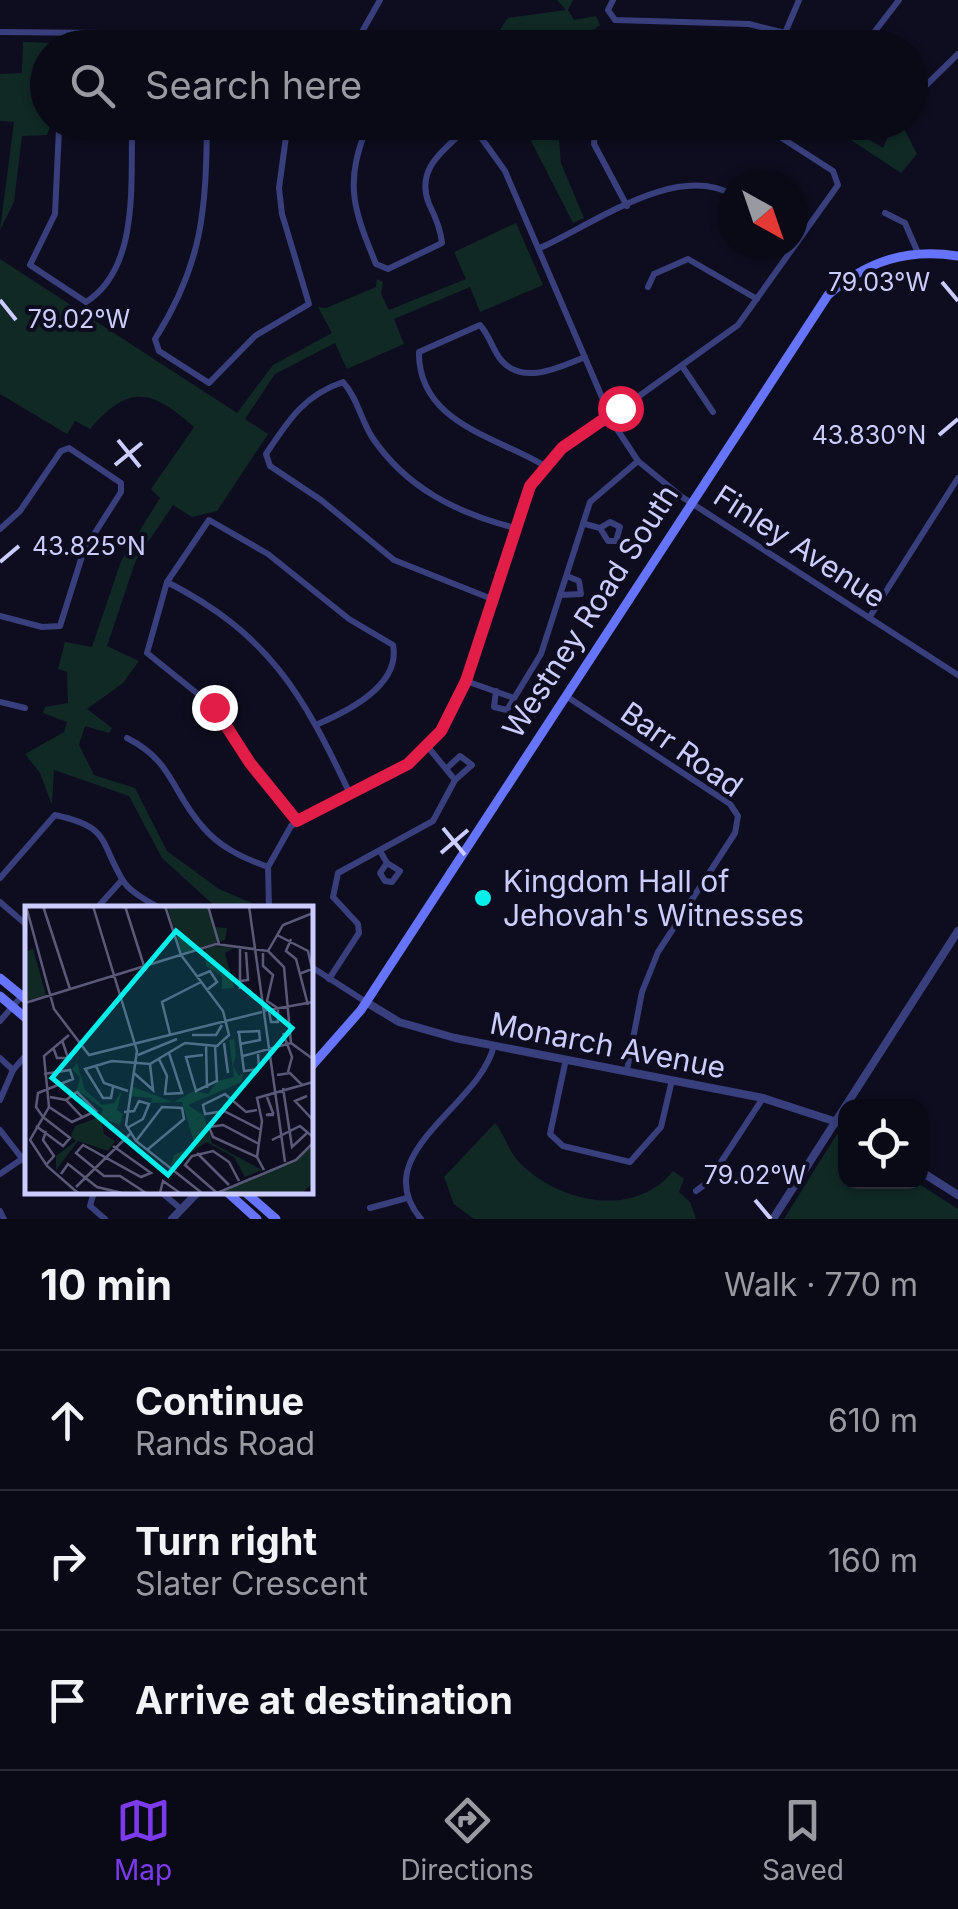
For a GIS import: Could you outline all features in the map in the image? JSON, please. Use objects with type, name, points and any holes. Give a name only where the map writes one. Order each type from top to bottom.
[{"type":"main road","name":"Westney Road South","points":[[312,1066],[366,1002],[828,295],[850,276],[877,262],[918,253],[958,256]]},
{"type":"main road","points":[[0,978],[25,995]]},
{"type":"main road","points":[[0,996],[25,1018]]},
{"type":"main road","points":[[229,1194],[257,1219]]},
{"type":"main road","points":[[247,1194],[276,1219]]},
{"type":"street","points":[[365,30],[380,0]]},
{"type":"street","points":[[614,0],[608,10],[615,20],[749,24],[773,30]]},
{"type":"street","points":[[786,30],[799,0]]},
{"type":"street","points":[[876,30],[898,0]]},
{"type":"street","points":[[0,32],[30,32]]},
{"type":"street","points":[[928,84],[958,54]]},
{"type":"street","points":[[59,140],[55,214],[30,264],[86,302],[104,282],[128,229],[130,140]]},
{"type":"street","points":[[206,140],[204,230],[192,271],[155,339],[159,351],[209,382],[255,336],[309,304],[282,214],[280,188],[286,140]]},
{"type":"street","points":[[362,140],[352,169],[356,214],[376,264],[388,269],[442,242],[424,190],[433,158],[453,140]]},
{"type":"street","name":"Finley Avenue","points":[[483,140],[505,171],[610,415],[638,461],[691,502],[958,675]]},
{"type":"street","points":[[594,140],[627,206]]},
{"type":"street","points":[[785,140],[838,176],[838,185],[808,221]]},
{"type":"street","points":[[540,248],[673,185],[703,184],[718,190]]},
{"type":"street","points":[[885,212],[905,223],[918,253]]},
{"type":"street","points":[[648,287],[654,274],[688,258],[757,299]]},
{"type":"street","points":[[269,906],[268,867],[276,848],[297,821],[386,778],[428,746],[454,710],[515,528],[543,465],[738,325],[781,260]]},
{"type":"street","points":[[543,465],[474,434],[446,412],[419,362],[419,352],[480,325],[499,357],[513,371],[539,373],[585,357]]},
{"type":"street","points":[[682,366],[713,412]]},
{"type":"street","points":[[492,599],[394,560],[321,500],[270,466],[266,454],[298,408],[323,389],[343,382],[375,442],[409,480],[446,504],[515,528]]},
{"type":"street","points":[[0,529],[20,512],[61,450],[69,448],[121,483],[121,492],[84,550],[60,626],[42,627],[0,616]]},
{"type":"street","points":[[496,691],[493,701],[500,711],[507,710],[511,697],[541,654],[590,502],[638,461]]},
{"type":"street","points":[[870,618],[958,478]]},
{"type":"street","points":[[297,821],[250,763],[214,707],[147,653],[167,582],[209,520],[268,554],[349,619],[393,644],[395,655],[376,690],[357,705],[318,724]]},
{"type":"street","points":[[584,524],[600,528]]},
{"type":"street","points":[[560,595],[580,594],[579,581],[568,576]]},
{"type":"street","points":[[167,582],[207,602],[258,642],[300,693],[350,794]]},
{"type":"street","points":[[466,681],[511,697]]},
{"type":"street","name":"Barr Road","points":[[565,696],[730,804],[738,816],[735,833],[648,974],[628,1070]]},
{"type":"street","points":[[0,702],[25,708]]},
{"type":"street","points":[[127,738],[154,753],[193,815],[216,841],[268,867]]},
{"type":"street","points":[[428,746],[455,780]]},
{"type":"street","points":[[329,979],[358,933],[358,924],[333,897],[335,880],[344,866],[433,822],[455,780],[472,765],[460,756],[446,768]]},
{"type":"street","points":[[0,878],[56,815],[94,830],[113,853],[122,880],[156,906]]},
{"type":"street","points":[[380,850],[386,863]]},
{"type":"street","points":[[99,906],[122,880]]},
{"type":"street","points":[[0,902],[25,923]]},
{"type":"street","points":[[773,1219],[958,931]]},
{"type":"street","points":[[312,967],[366,1002]]},
{"type":"street","points":[[0,1021],[25,995]]},
{"type":"street","name":"Monarch Avenue","points":[[366,1002],[399,1022],[494,1046],[763,1098],[836,1120]]},
{"type":"street","points":[[421,1219],[407,1198],[406,1169],[414,1153],[486,1074],[494,1046]]},
{"type":"street","points":[[0,1100],[25,1056]]},
{"type":"street","points":[[0,1058],[14,1070]]},
{"type":"street","points":[[566,1059],[550,1134],[562,1146],[630,1162],[661,1127],[672,1080]]},
{"type":"street","points":[[696,1191],[708,1182],[763,1098]]},
{"type":"street","points":[[0,1130],[25,1163],[0,1174]]},
{"type":"street","points":[[928,1176],[958,1194]]},
{"type":"street","points":[[93,1194],[90,1206],[105,1219]]},
{"type":"street","points":[[163,1194],[181,1209]]},
{"type":"street","points":[[172,1219],[196,1194]]},
{"type":"street","points":[[370,1208],[407,1198]]},
{"type":"street","points":[[0,1211],[4,1219]]},
{"type":"green space","points":[[557,0],[573,0],[568,10],[574,20],[596,16],[600,25],[593,30],[500,30],[508,18],[566,10]]},
{"type":"green space","points":[[23,42],[30,42],[30,136],[22,136],[14,202],[0,230],[14,122],[0,121],[0,74],[22,73]]},
{"type":"green space","points":[[531,140],[559,140],[561,163],[584,218],[573,223]]},
{"type":"green space","points":[[851,140],[870,140],[883,148],[887,140],[910,140],[917,154],[901,173]]},
{"type":"green space","points":[[516,223],[543,285],[480,312],[470,287],[394,319],[404,344],[347,369],[335,343],[275,374],[245,419],[268,434],[217,511],[192,517],[173,505],[136,560],[107,646],[139,661],[123,683],[87,709],[112,728],[109,733],[85,726],[79,745],[94,775],[135,788],[167,851],[219,889],[254,906],[215,906],[162,858],[129,796],[54,770],[52,805],[40,773],[25,754],[64,732],[67,722],[43,713],[45,707],[68,703],[67,672],[58,669],[65,642],[92,647],[121,561],[160,498],[151,489],[194,427],[165,405],[140,397],[117,404],[90,429],[75,421],[67,434],[0,394],[0,259],[237,413],[273,365],[332,333],[318,307],[326,308],[376,287],[377,279],[383,282],[381,294],[389,310],[466,279],[454,252]]},
{"type":"green space","points":[[495,1123],[520,1163],[536,1177],[576,1196],[618,1200],[639,1196],[673,1171],[684,1179],[679,1192],[690,1202],[696,1219],[474,1219],[454,1204],[444,1177]]},
{"type":"green space","points":[[837,1134],[838,1189],[927,1189],[958,1209],[958,1219],[784,1219]]},
{"type":"place","name":"Kingdom Hall of Jehovah's Witnesses","points":[[483,898]]},
{"type":"route","points":[[214,707],[250,763],[297,821],[408,764],[441,731],[454,710],[530,486],[543,465],[562,448],[620,408]]}]
